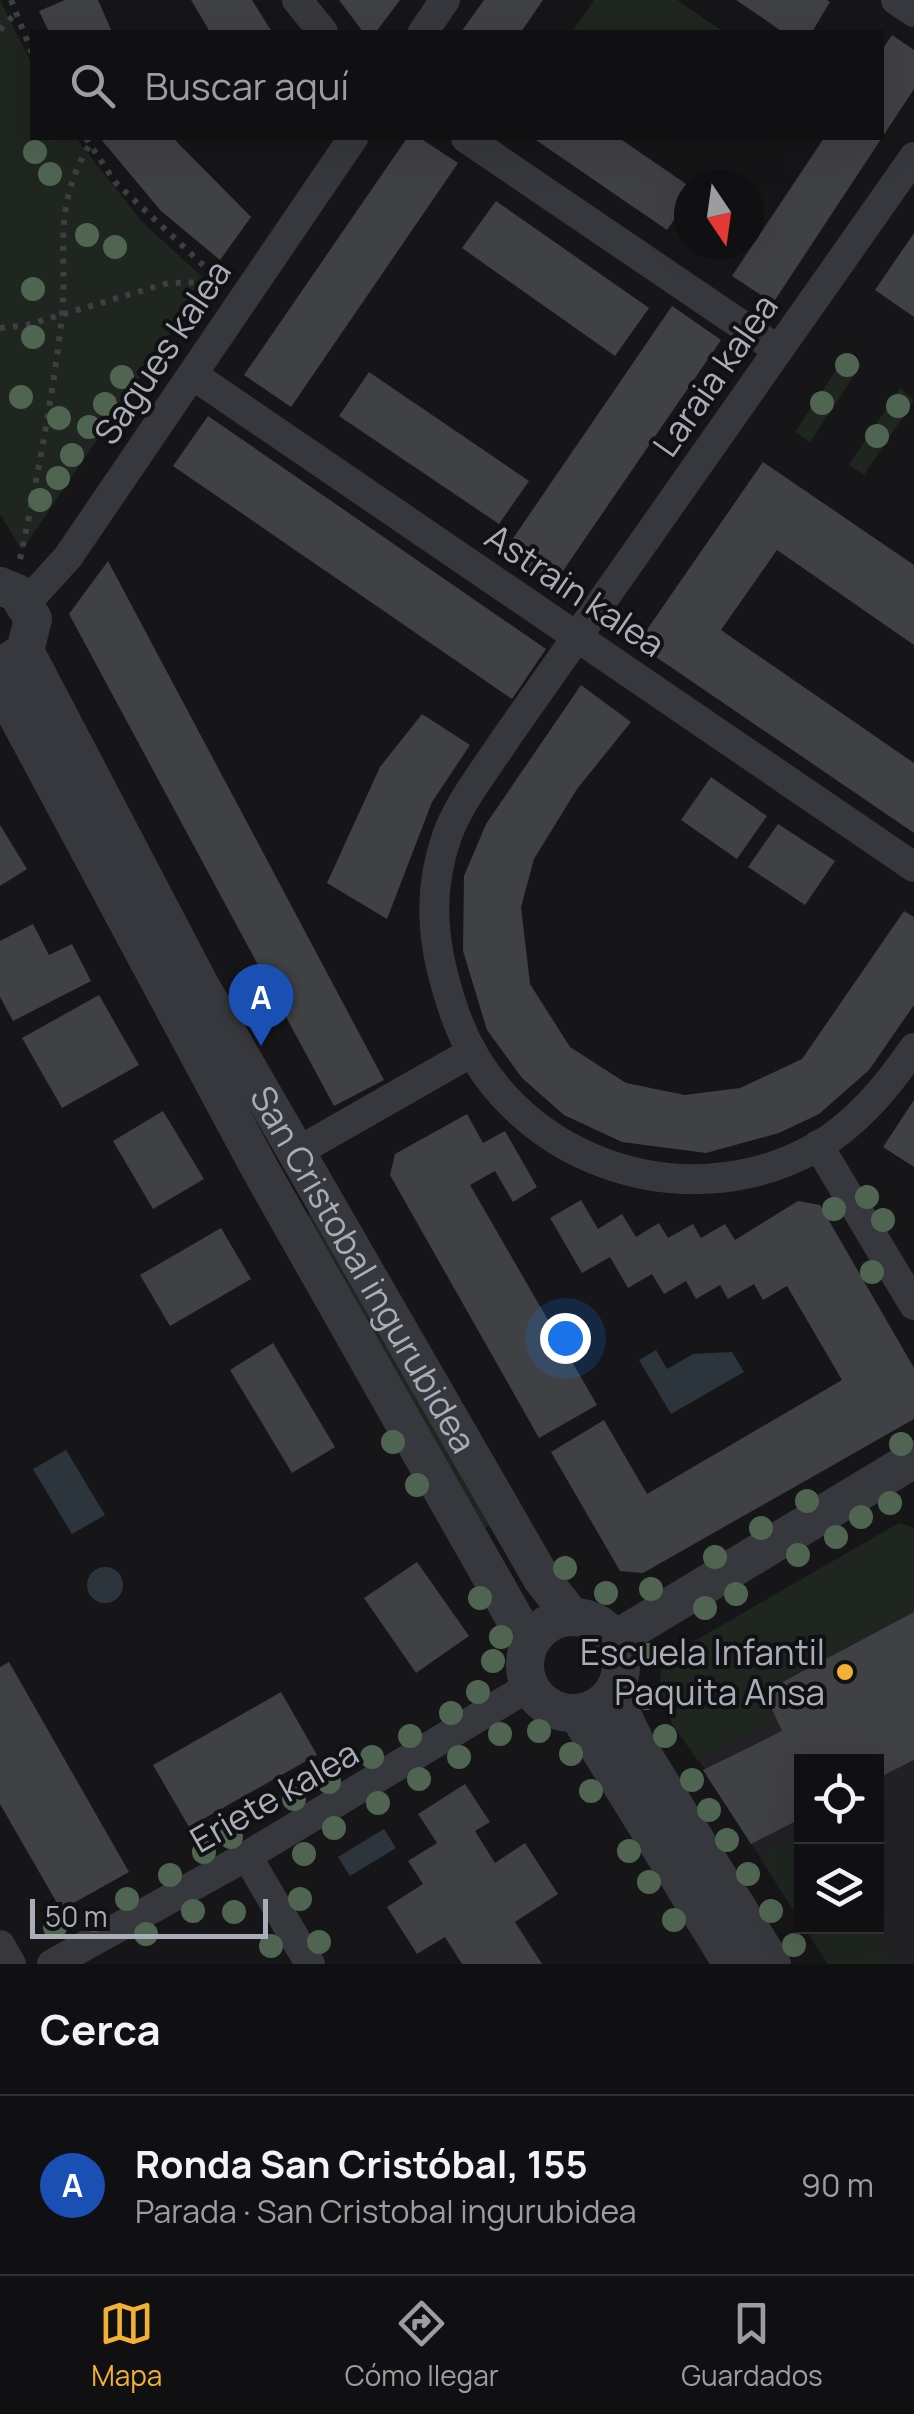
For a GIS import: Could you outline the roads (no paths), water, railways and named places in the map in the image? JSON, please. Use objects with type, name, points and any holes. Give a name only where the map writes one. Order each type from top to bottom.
[{"type":"street","points":[[296,0],[321,30]]},
{"type":"street","points":[[424,30],[445,0]]},
{"type":"street","points":[[896,0],[914,12]]},
{"type":"street","name":"Sagues kalea","points":[[15,583],[54,577],[352,140]]},
{"type":"street","points":[[469,140],[778,350]]},
{"type":"street","name":"Laraia kalea","points":[[914,157],[506,738],[448,834],[433,898],[437,960],[459,1028],[492,1085],[534,1125],[594,1162],[621,1171],[707,1178],[761,1169],[818,1146],[871,1102],[914,1048]]},
{"type":"street","name":"Astrain kalea","points":[[193,375],[914,867]]},
{"type":"street","points":[[12,658],[32,636],[15,583]]},
{"type":"street","name":"San Cristobal ingurubidea","points":[[12,658],[542,1579],[572,1617]]},
{"type":"street","name":"San Cristobal ingurubidea","points":[[0,684],[260,1169],[530,1644]]},
{"type":"street","points":[[295,1153],[472,1052]]},
{"type":"street","points":[[818,1146],[914,1305]]},
{"type":"street","points":[[614,1640],[914,1459]]},
{"type":"street","points":[[572,1617],[597,1624],[614,1640],[620,1674],[612,1694],[596,1708],[576,1713],[557,1711],[542,1702],[530,1686],[525,1660],[541,1629],[572,1617]]},
{"type":"street","name":"Eriete kalea","points":[[52,1964],[248,1856],[530,1686]]},
{"type":"street","points":[[612,1694],[637,1745],[772,1964]]},
{"type":"street","points":[[576,1713],[732,1964]]},
{"type":"street","points":[[248,1856],[310,1964]]},
{"type":"street","points":[[0,1946],[11,1964]]},
{"type":"place","name":"Ronda San Cristóbal, 155","points":[[261,1046]]},
{"type":"place","name":"Escuela Infantil Paquita Ansa","points":[[845,1672]]}]
